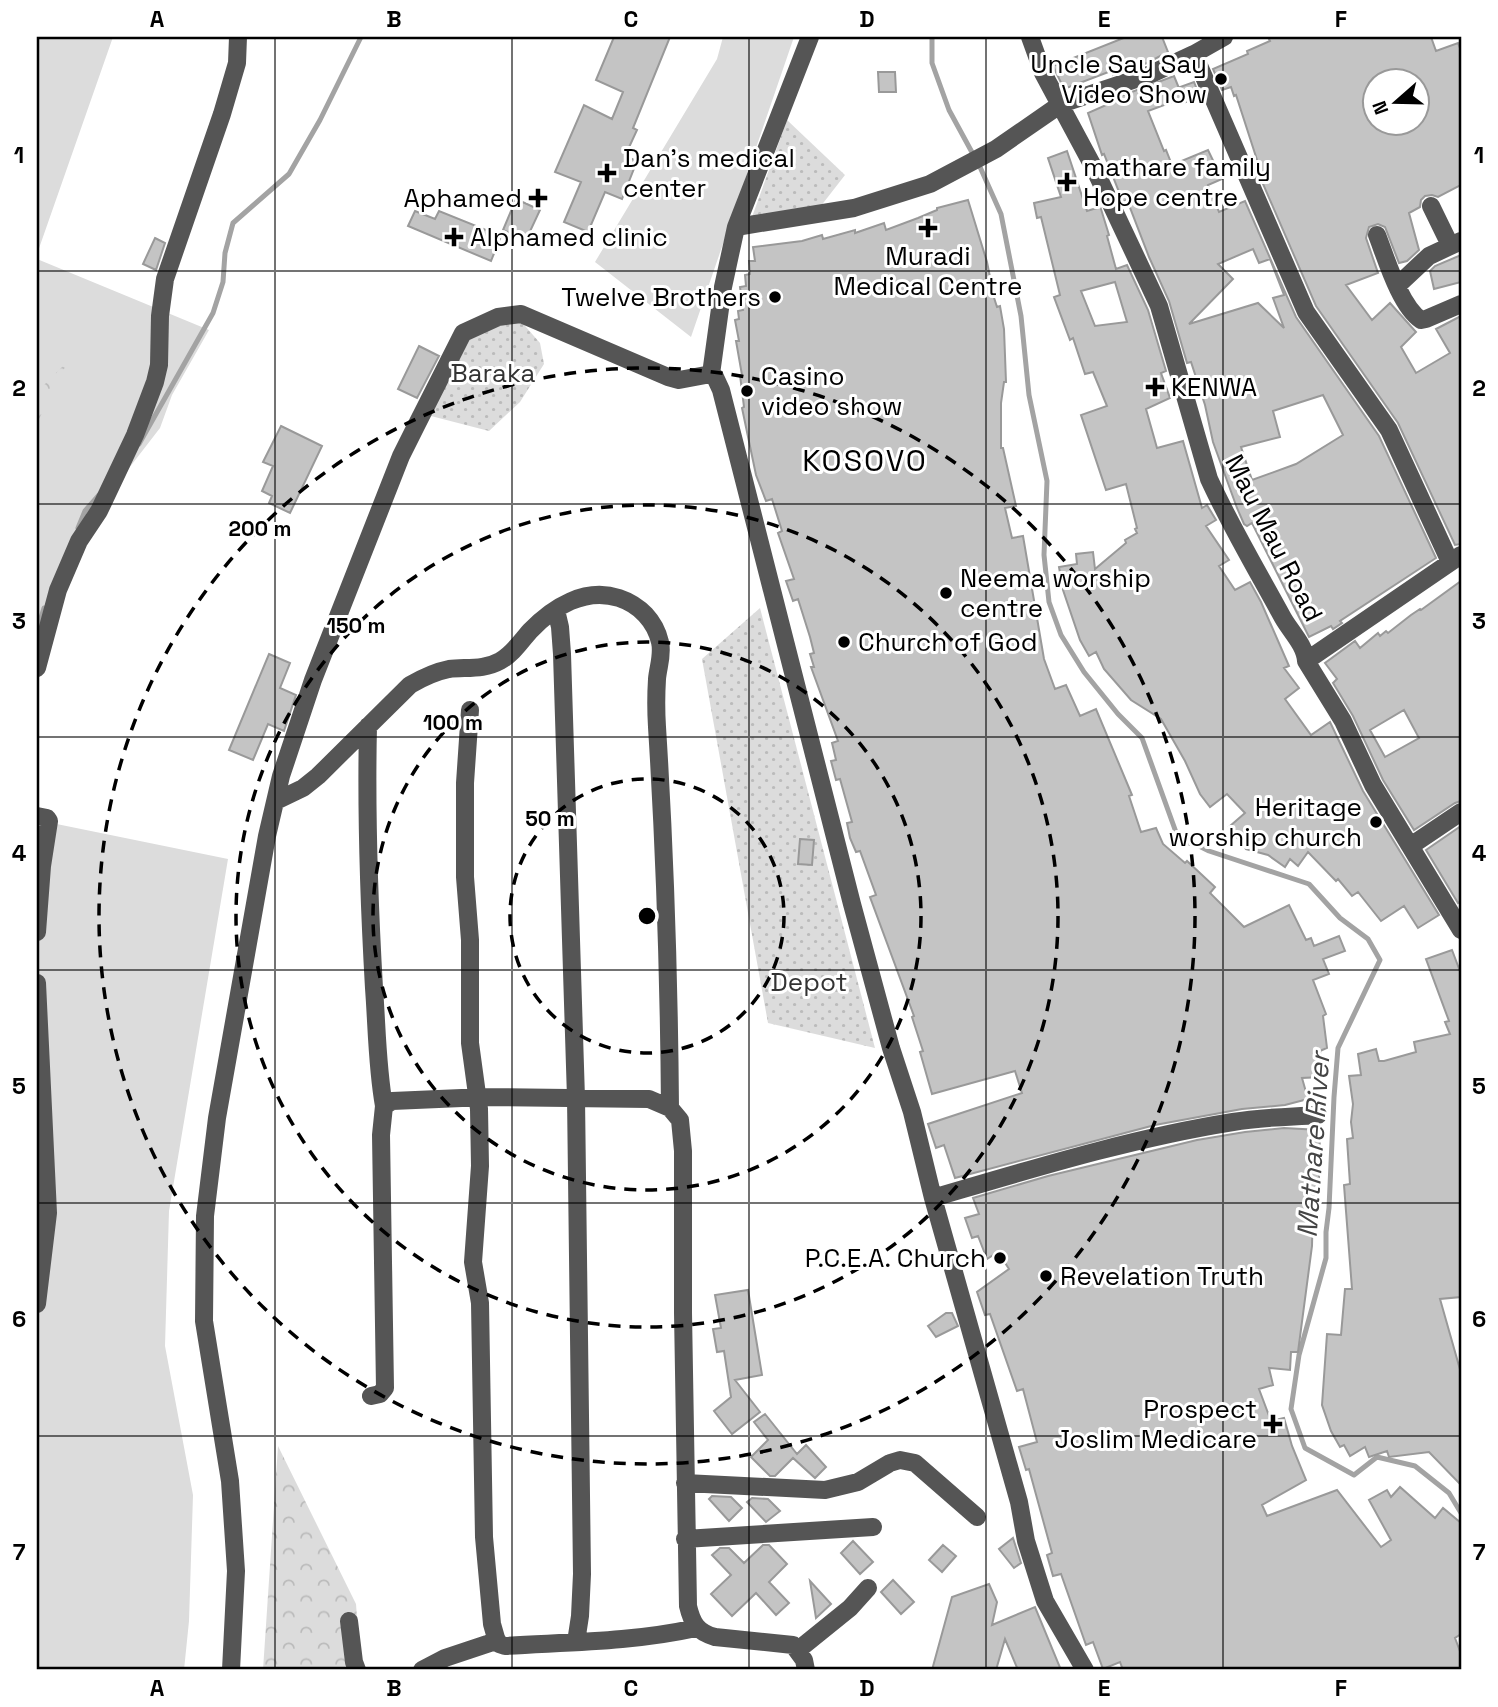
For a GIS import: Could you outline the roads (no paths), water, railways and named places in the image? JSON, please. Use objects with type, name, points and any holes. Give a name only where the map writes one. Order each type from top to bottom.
[{"type":"street","points":[[37,668],[58,590],[79,541],[99,511],[135,435],[155,382],[159,365],[160,316],[165,279],[222,114],[237,63],[238,37]]},
{"type":"street","points":[[711,374],[723,287],[736,227],[810,37]]},
{"type":"street","name":"Mau Mau Road","points":[[1030,37],[1043,73],[1094,168],[1159,306],[1209,479],[1305,653],[1306,661],[1343,721],[1373,785],[1412,845],[1461,930]]},
{"type":"street","points":[[736,227],[854,208],[930,184],[996,149],[1061,104],[1151,74],[1224,37]]},
{"type":"street","points":[[1194,54],[1306,312],[1389,429],[1456,559],[1306,661]]},
{"type":"street","points":[[1397,286],[1429,257],[1456,243],[1431,206]]},
{"type":"street","points":[[1377,235],[1397,286],[1415,316],[1421,320],[1461,304]]},
{"type":"street","points":[[231,1670],[236,1571],[230,1481],[204,1321],[205,1216],[217,1118],[267,836],[281,776],[313,680],[401,456],[463,333],[498,317],[521,314],[668,377],[680,380],[711,374]]},
{"type":"street","points":[[711,374],[721,390],[852,904],[1019,1502],[1026,1541],[1045,1601],[1085,1670]]},
{"type":"street","points":[[276,801],[303,788],[318,776],[410,685],[422,678],[452,669],[489,666],[507,657],[530,631],[573,598],[621,598],[638,608],[655,627],[661,645],[656,723],[669,964],[670,1108]]},
{"type":"street","points":[[556,610],[562,654],[576,1098],[582,1574],[576,1642]]},
{"type":"street","points":[[470,710],[465,806],[465,877],[470,940],[470,1043],[479,1109],[480,1166],[473,1262],[480,1303],[484,1537],[492,1623],[496,1639],[499,1644],[505,1646],[659,1636],[696,1628],[715,1637],[793,1644],[806,1670]]},
{"type":"street","points":[[368,726],[371,935],[377,1054],[384,1106],[381,1135],[385,1388],[380,1394],[371,1396]]},
{"type":"street","points":[[1412,845],[1461,812]]},
{"type":"street","points":[[37,816],[49,821],[42,866],[37,932]]},
{"type":"street","points":[[37,983],[48,1213],[37,1304]]},
{"type":"street","points":[[384,1106],[393,1101],[476,1097],[649,1099],[670,1108],[680,1121],[683,1151],[685,1539],[688,1606],[696,1628]]},
{"type":"street","points":[[933,1198],[1045,1165],[1234,1121],[1318,1115]]},
{"type":"street","points":[[685,1483],[825,1490],[858,1482],[890,1462],[900,1460],[915,1463],[977,1517]]},
{"type":"street","points":[[685,1539],[873,1527]]},
{"type":"street","points":[[798,1650],[850,1608],[867,1588]]},
{"type":"street","points":[[349,1621],[357,1670]]},
{"type":"street","points":[[422,1670],[445,1658],[496,1639]]},
{"type":"waterway","points":[[139,444],[213,313],[223,282],[225,253],[233,223],[289,174],[320,120],[361,37]]},
{"type":"waterway","name":"Mathare River","points":[[932,37],[932,63],[949,110],[980,167],[1001,214],[1021,316],[1029,395],[1047,481],[1044,555],[1049,602],[1061,635],[1084,672],[1118,714],[1142,738],[1177,835],[1209,851],[1309,884],[1340,918],[1368,939],[1380,960],[1338,1048],[1326,1258],[1299,1355],[1291,1409],[1305,1448],[1354,1475],[1377,1457],[1415,1466],[1449,1493],[1461,1513]]},
{"type":"waterway","points":[[78,528],[85,511],[99,495]]},
{"type":"waterway","points":[[37,631],[44,608]]},
{"type":"place","name":"Uncle Say Say Video Show","points":[[1221,79]]},
{"type":"place","name":"Dan's medical center","points":[[607,173]]},
{"type":"place","name":"mathare family Hope centre","points":[[1067,182]]},
{"type":"place","name":"Aphamed","points":[[538,198]]},
{"type":"place","name":"Muradi Medical Centre","points":[[928,228]]},
{"type":"place","name":"Alphamed clinic","points":[[454,237]]},
{"type":"place","name":"Twelve Brothers","points":[[775,297]]},
{"type":"place","name":"KENWA","points":[[1155,387]]},
{"type":"place","name":"Casino video show","points":[[747,391]]},
{"type":"place","name":"Neema worship centre","points":[[946,593]]},
{"type":"place","name":"Church of God","points":[[844,642]]},
{"type":"place","name":"Heritage worship church","points":[[1376,822]]},
{"type":"place","name":"P.C.E.A. Church","points":[[1000,1258]]},
{"type":"place","name":"Revelation Truth","points":[[1046,1276]]},
{"type":"place","name":"Prospect Joslim Medicare","points":[[1273,1424]]},
{"type":"district","name":"KOSOVO","points":[[865,460]]},
{"type":"park label","name":"Baraka","points":[[493,373]]},
{"type":"park label","name":"Depot","points":[[809,982]]}]
